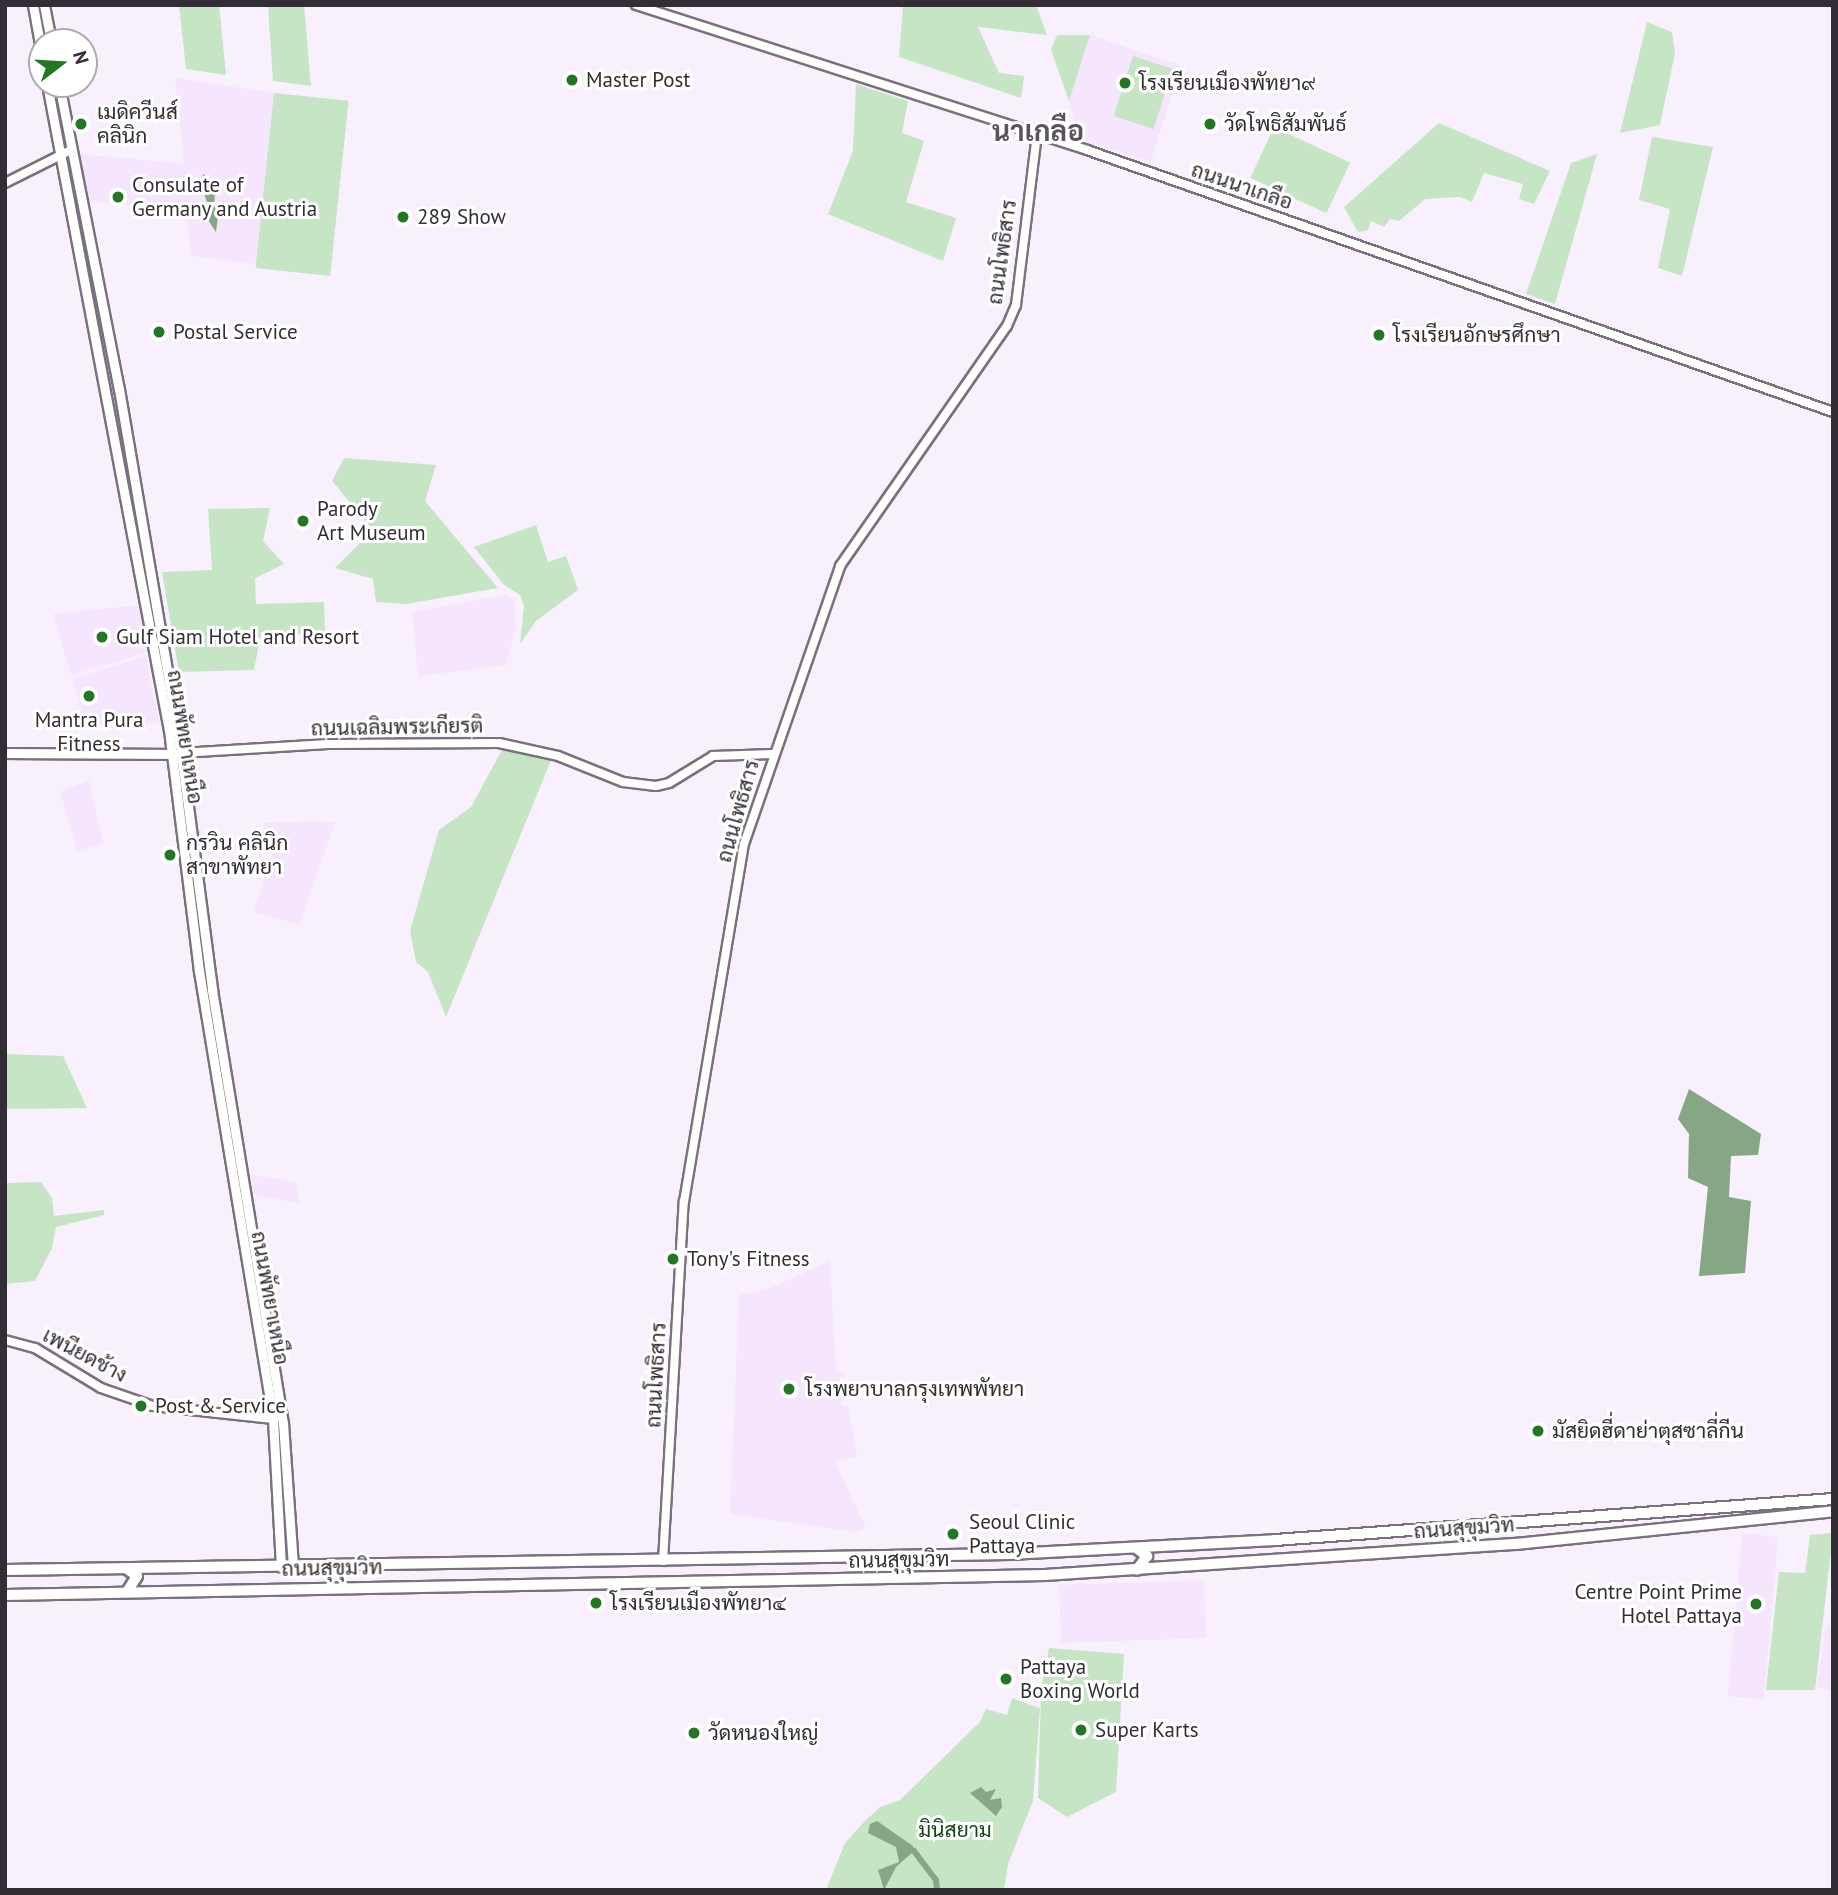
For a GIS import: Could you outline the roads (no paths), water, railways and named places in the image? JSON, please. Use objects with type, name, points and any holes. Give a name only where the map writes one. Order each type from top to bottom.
[{"type":"highway","name":"ถนนสุขุมวิท","points":[[5,1570],[663,1561],[1136,1548],[1724,1504],[1833,1499]]},
{"type":"highway","points":[[1724,1504],[1731,1512],[1724,1524]]},
{"type":"highway","name":"ถนนสุขุมวิท","points":[[5,1595],[282,1588],[902,1580],[1136,1570],[1503,1545],[1833,1511]]},
{"type":"highway","points":[[1166,1546],[1155,1556],[1167,1568]]},
{"type":"highway","points":[[1136,1548],[1147,1556],[1136,1570]]},
{"type":"highway","points":[[443,1564],[430,1574],[444,1586]]},
{"type":"highway","points":[[282,1588],[287,1567]]},
{"type":"highway","points":[[287,1567],[294,1589]]},
{"type":"highway","points":[[127,1569],[134,1572],[137,1581],[127,1592]]},
{"type":"highway","points":[[5,1602],[43,1594]]},
{"type":"main road","points":[[33,5],[37,28]]},
{"type":"main road","points":[[44,5],[48,28]]},
{"type":"main road","name":"ถนนพัทยาเหนือ","points":[[50,98],[177,754],[200,984],[273,1419],[287,1567]]},
{"type":"main road","name":"ถนนพัทยาเหนือ","points":[[62,98],[119,389],[212,990],[283,1423],[287,1567]]},
{"type":"main road","name":"ถนนเฉลิมพระเกียรติ","points":[[5,753],[177,754]]},
{"type":"street","name":"ถนนนาเกลือ","points":[[636,5],[1037,134],[1833,412]]},
{"type":"street","points":[[25,173],[50,156],[57,134]]},
{"type":"street","name":"ถนนโพธิสาร","points":[[663,1561],[684,1202],[744,844],[840,566],[1007,326],[1016,305],[1037,134]]},
{"type":"street","points":[[5,183],[71,150]]},
{"type":"street","name":"ถนนเฉลิมพระเกียรติ","points":[[177,754],[328,744],[499,743],[558,756],[623,782],[656,786],[713,756],[773,754]]},
{"type":"street","name":"เพนียดช้าง","points":[[5,1340],[35,1348],[101,1388],[153,1406],[273,1419]]},
{"type":"waterway","points":[[914,1851],[936,1880],[937,1890]]},
{"type":"place","name":"Master Post","points":[[572,80]]},
{"type":"place","name":"โรงเรียนเมืองพัทยา๙","points":[[1125,83]]},
{"type":"place","name":"เมดิควีนส์ คลินิก","points":[[81,124]]},
{"type":"place","name":"วัดโพธิสัมพันธ์","points":[[1210,124]]},
{"type":"place","name":"Consulate of Germany and Austria","points":[[118,197]]},
{"type":"place","name":"289 Show","points":[[403,217]]},
{"type":"place","name":"Postal Service","points":[[159,332]]},
{"type":"place","name":"โรงเรียนอักษรศึกษา","points":[[1379,335]]},
{"type":"place","name":"Parody Art Museum","points":[[303,521]]},
{"type":"place","name":"Gulf Siam Hotel and Resort","points":[[102,637]]},
{"type":"place","name":"Mantra Pura Fitness","points":[[89,696]]},
{"type":"place","name":"กรวิน คลินิก สาขาพัทยา","points":[[170,855]]},
{"type":"place","name":"Tony's Fitness","points":[[673,1259]]},
{"type":"place","name":"โรงพยาบาลกรุงเทพพัทยา","points":[[789,1389]]},
{"type":"place","name":"Post & Service","points":[[141,1406]]},
{"type":"place","name":"มัสยิดฮี่ดาย่าตุสซาลี่กีน","points":[[1538,1431]]},
{"type":"place","name":"Seoul Clinic Pattaya","points":[[953,1534]]},
{"type":"place","name":"โรงเรียนเมืองพัทยา๔","points":[[596,1603]]},
{"type":"place","name":"Centre Point Prime Hotel Pattaya","points":[[1756,1604]]},
{"type":"place","name":"Pattaya Boxing World","points":[[1006,1679]]},
{"type":"place","name":"Super Karts","points":[[1081,1730]]},
{"type":"place","name":"วัดหนองใหญ่","points":[[694,1733]]},
{"type":"district","name":"นาเกลือ","points":[[1038,131]]},
{"type":"park label","name":"มินิสยาม","points":[[955,1830]]}]
